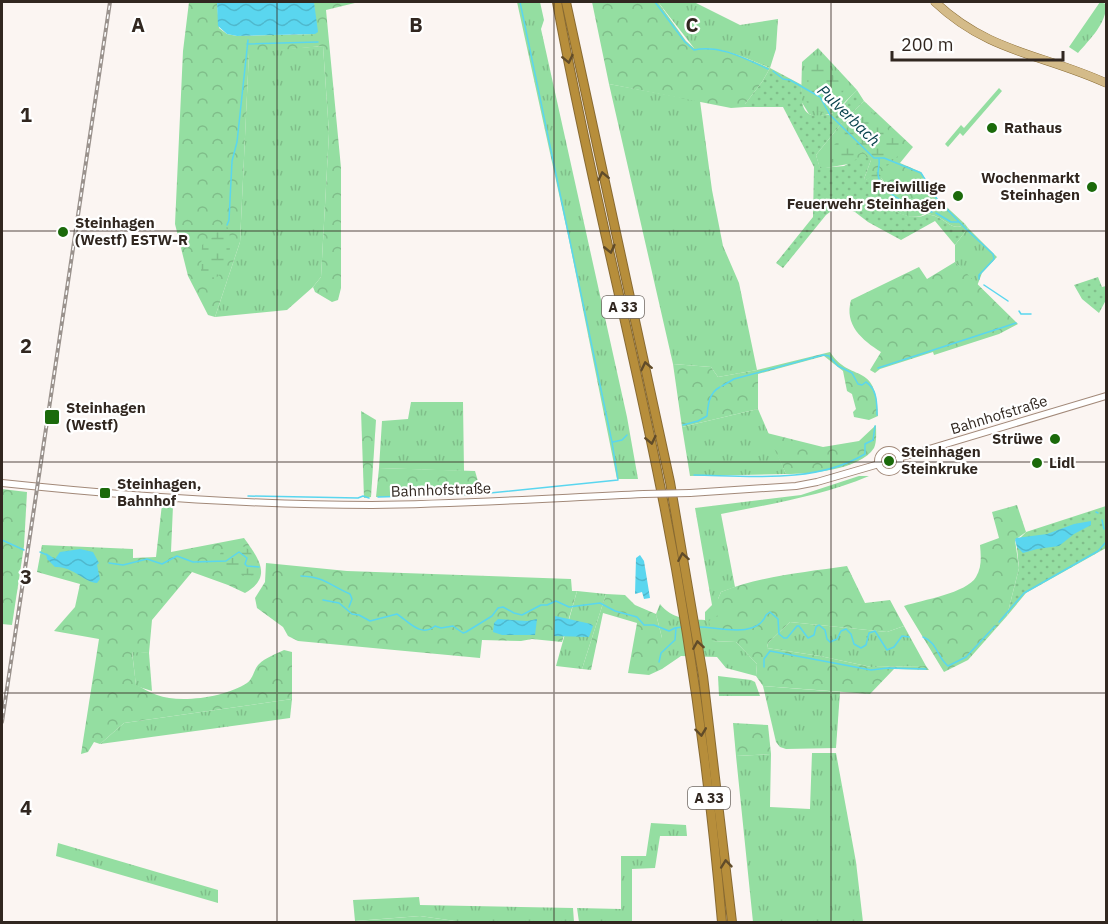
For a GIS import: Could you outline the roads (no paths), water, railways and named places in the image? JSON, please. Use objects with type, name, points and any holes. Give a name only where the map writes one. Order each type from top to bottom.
[{"type":"highway","name":"A 33","points":[[556,2],[629,335],[660,483],[683,614],[698,675],[732,922]]},
{"type":"highway","name":"A 33","points":[[566,2],[668,471],[693,615],[722,922]]},
{"type":"main road","points":[[935,2],[959,23],[986,38],[1021,54],[1076,70],[1107,83]]},
{"type":"street","name":"Bahnhofstraße","points":[[899,458],[1107,396]]},
{"type":"street","name":"Bahnhofstraße","points":[[885,451],[892,451],[899,458],[897,468],[892,471],[885,471],[879,464],[880,454],[885,451]]},
{"type":"street","name":"Bahnhofstraße","points":[[2,483],[187,500],[278,504],[393,504],[690,493],[796,486],[879,464]]},
{"type":"water","points":[[217,2],[314,2],[318,32],[315,34],[237,36],[227,34],[218,26]]},
{"type":"water","points":[[1091,521],[1091,525],[1074,534],[1059,546],[1023,553],[1017,547],[1016,538],[1047,534],[1074,524]]},
{"type":"water","points":[[80,549],[93,552],[99,563],[97,565],[100,579],[97,583],[67,569],[55,567],[47,559],[46,553],[55,559],[60,552]]},
{"type":"water","points":[[640,555],[644,561],[650,598],[644,599],[642,592],[635,594],[636,558]]},
{"type":"water","points":[[555,616],[591,624],[593,626],[589,637],[554,636]]},
{"type":"water","points":[[498,619],[527,621],[537,619],[535,635],[502,635],[493,632],[494,623]]},
{"type":"waterway","points":[[378,497],[480,494],[618,480],[520,2]]},
{"type":"waterway","name":"Pulverbach","points":[[655,2],[685,42],[694,50],[723,51],[768,69]]},
{"type":"waterway","points":[[227,225],[232,161],[237,142],[248,40]]},
{"type":"waterway","points":[[247,44],[318,42]]},
{"type":"waterway","name":"Pulverbach","points":[[773,71],[783,79],[790,80],[820,97],[830,115],[874,158],[884,158],[921,173],[937,199],[993,254],[994,259],[979,275],[979,279]]},
{"type":"waterway","name":"Pulverbach","points":[[879,159],[878,173],[884,187],[899,199],[932,212]]},
{"type":"waterway","name":"Pulverbach","points":[[936,213],[951,222],[958,222]]},
{"type":"waterway","name":"Pulverbach","points":[[984,285],[1008,301]]},
{"type":"waterway","name":"Pulverbach","points":[[1019,311],[1021,314],[1031,314]]},
{"type":"waterway","points":[[878,368],[1016,323]]},
{"type":"waterway","points":[[722,386],[734,379],[823,355],[829,356],[838,366],[852,373],[858,384],[862,385],[866,382],[870,385],[876,397],[877,415]]},
{"type":"waterway","points":[[683,425],[707,416],[711,396],[720,387]]},
{"type":"waterway","points":[[694,475],[759,477],[825,470],[846,464],[865,454],[865,444],[873,440],[875,426]]},
{"type":"waterway","points":[[613,442],[622,440],[627,435]]},
{"type":"waterway","points":[[248,496],[358,498],[363,496],[369,498]]},
{"type":"waterway","points":[[1102,520],[1104,529]]},
{"type":"waterway","points":[[2,540],[24,550]]},
{"type":"waterway","points":[[999,622],[1024,593],[1098,551],[1106,542]]},
{"type":"waterway","points":[[40,552],[47,555]]},
{"type":"waterway","points":[[109,563],[123,565],[147,559],[162,564],[177,556],[193,562],[226,561],[239,552],[247,558],[245,564],[247,566],[259,567]]},
{"type":"waterway","points":[[301,576],[322,580],[350,594],[352,599],[349,607]]},
{"type":"waterway","points":[[323,600],[339,603],[352,614],[370,621],[397,614],[420,629],[453,626],[463,633],[492,616],[498,608],[503,607],[522,615],[541,605],[556,601],[569,607],[600,603],[615,611],[637,617],[644,625],[654,625],[669,631],[682,627]]},
{"type":"waterway","points":[[699,627],[726,630],[746,629],[754,627],[770,612],[778,619],[779,634],[784,638],[787,638],[797,626],[808,638],[814,635],[819,625],[825,630],[830,642],[837,639],[841,631],[846,629],[851,634],[854,644],[861,648],[866,645],[869,633],[875,631],[887,650],[894,647],[902,636],[909,637]]},
{"type":"waterway","points":[[923,637],[931,642],[948,666],[966,657],[995,626]]},
{"type":"waterway","points":[[659,662],[661,653],[675,640],[676,628]]},
{"type":"waterway","points":[[764,667],[764,659],[770,651],[871,670],[926,669]]},
{"type":"railway","points":[[2,722],[110,2]]},
{"type":"place","name":"Rathaus","points":[[992,128]]},
{"type":"place","name":"Wochenmarkt Steinhagen","points":[[1092,187]]},
{"type":"place","name":"Freiwillige Feuerwehr Steinhagen","points":[[958,196]]},
{"type":"place","name":"Steinhagen (Westf) ESTW-R","points":[[63,232]]},
{"type":"place","name":"Steinhagen (Westf)","points":[[52,417]]},
{"type":"place","name":"Strüwe","points":[[1055,439]]},
{"type":"place","name":"Steinhagen Steinkruke","points":[[889,461]]},
{"type":"place","name":"Lidl","points":[[1037,463]]},
{"type":"place","name":"Steinhagen, Bahnhof","points":[[105,493]]}]
